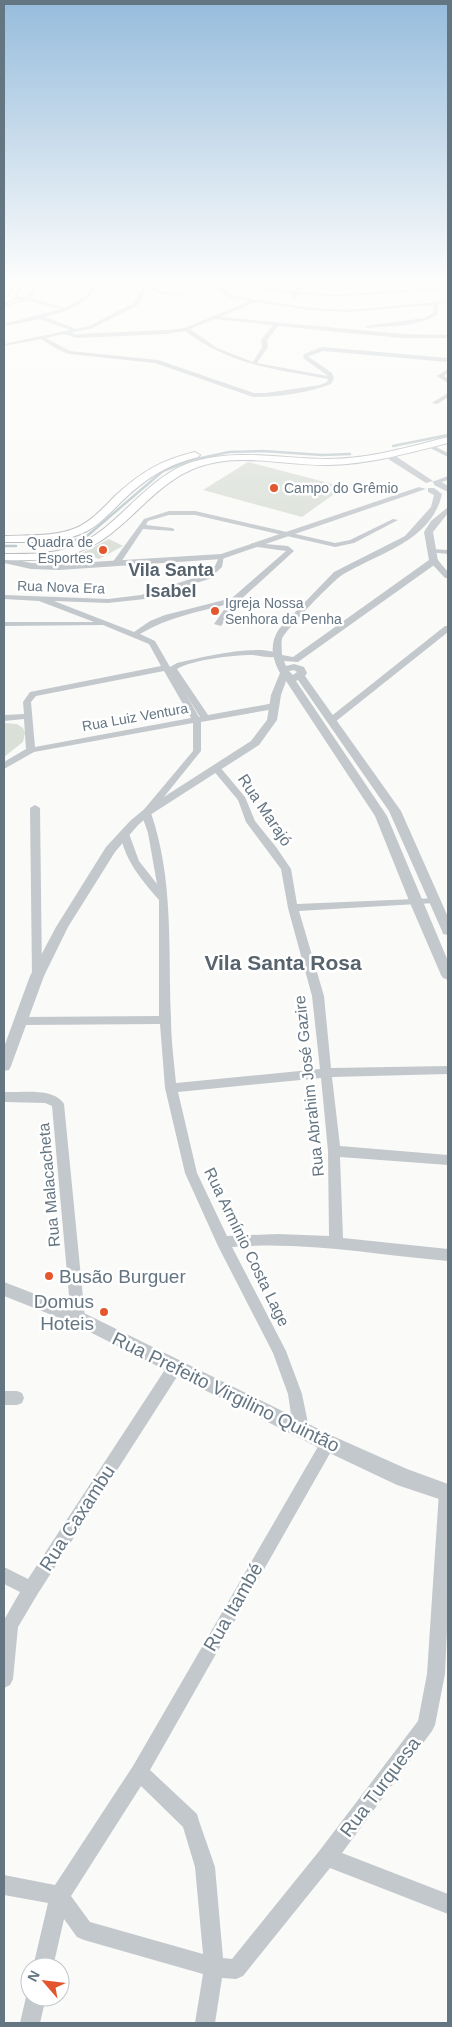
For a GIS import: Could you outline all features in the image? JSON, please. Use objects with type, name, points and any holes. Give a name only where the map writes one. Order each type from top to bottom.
[{"type":"main road","points":[[12,559],[63,552],[93,542],[166,480],[196,464],[217,459],[241,458],[328,462],[383,456],[448,430]]},
{"type":"main road","points":[[427,440],[448,440]]},
{"type":"main road","points":[[370,447],[368,452],[383,456]]},
{"type":"main road","points":[[7,539],[53,536],[82,530],[94,522],[151,470],[181,458],[225,450],[256,448],[342,451]]},
{"type":"main road","points":[[7,539],[24,542],[28,546],[12,559]]},
{"type":"main road","points":[[57,567],[52,559],[63,552]]},
{"type":"street","points":[[195,375],[253,395],[266,395],[321,386],[329,383],[330,375]]},
{"type":"street","points":[[312,375],[331,378]]},
{"type":"street","points":[[435,403],[448,395]]},
{"type":"street","points":[[427,440],[448,455]]},
{"type":"street","points":[[383,456],[437,486]]},
{"type":"street","points":[[12,559],[31,566],[57,567],[194,560],[222,556],[284,534],[437,486],[448,478]]},
{"type":"street","points":[[437,486],[438,499],[435,507],[408,538],[354,565],[330,581],[282,631],[276,641],[277,655],[290,673],[332,720],[395,811],[448,931]]},
{"type":"street","points":[[448,510],[430,527],[427,533],[434,561],[448,576]]},
{"type":"street","points":[[116,563],[141,527],[153,516],[182,512],[335,544],[352,542],[395,520]]},
{"type":"street","points":[[141,527],[172,530]]},
{"type":"street","points":[[218,624],[235,600],[290,551],[282,546],[253,545]]},
{"type":"street","points":[[431,551],[448,552]]},
{"type":"street","name":"Rua Nova Era","points":[[4,597],[108,601],[142,597],[206,578],[218,567],[222,556]]},
{"type":"street","points":[[12,559],[57,567]]},
{"type":"street","points":[[4,1066],[37,976],[62,928],[110,850],[134,823],[146,813],[255,743],[272,720],[275,701],[290,673],[434,561]]},
{"type":"street","points":[[42,599],[135,634],[152,643],[165,668],[201,720]]},
{"type":"street","points":[[135,634],[153,623],[168,617],[235,600]]},
{"type":"street","points":[[4,624],[107,624]]},
{"type":"street","points":[[332,720],[448,628]]},
{"type":"street","points":[[146,813],[198,752],[201,720],[174,668],[177,664],[240,652],[277,655],[284,659],[300,696],[381,816],[448,976]]},
{"type":"street","points":[[31,750],[27,702],[33,694],[165,668]]},
{"type":"street","points":[[275,701],[289,693],[300,696]]},
{"type":"street","name":"Rua Luiz Ventura","points":[[4,766],[31,750],[201,720],[275,701]]},
{"type":"street","points":[[4,718],[28,716]]},
{"type":"street","name":"Rua Marajó","points":[[217,769],[242,798],[251,822],[286,869]]},
{"type":"street","points":[[35,808],[37,976]]},
{"type":"street","name":"Rua Armínio Costa Lage","points":[[146,813],[151,825],[164,899],[165,1020],[171,1088],[191,1174],[223,1242],[279,1351],[295,1394],[301,1428]]},
{"type":"street","points":[[134,823],[141,822],[151,825]]},
{"type":"street","points":[[124,834],[127,849],[136,868],[164,899]]},
{"type":"street","points":[[110,850],[127,849]]},
{"type":"street","points":[[136,868],[146,869],[158,866]]},
{"type":"street","name":"Rua Abrahim José Gazire","points":[[286,869],[293,908],[318,996],[334,1151],[336,1243]]},
{"type":"street","points":[[293,908],[434,900]]},
{"type":"street","points":[[22,1021],[165,1020]]},
{"type":"street","points":[[171,1088],[326,1073],[448,1070]]},
{"type":"street","name":"Rua Malacacheta","points":[[4,1096],[47,1098],[58,1104],[78,1318]]},
{"type":"street","points":[[334,1151],[448,1160]]},
{"type":"street","points":[[223,1242],[249,1239],[336,1243],[448,1255]]},
{"type":"street","name":"Rua Prefeito Virgilino Quintão","points":[[4,1289],[78,1318],[328,1443],[404,1478],[447,1492]]},
{"type":"street","name":"Rua Caxambu","points":[[4,1679],[10,1625],[31,1589],[175,1367]]},
{"type":"street","name":"Rua Itambé","points":[[59,1896],[139,1772],[328,1443]]},
{"type":"street","name":"Rua Turquesa","points":[[214,1967],[236,1969],[327,1857],[426,1725],[436,1674],[447,1492]]},
{"type":"street","points":[[4,1575],[31,1589]]},
{"type":"street","points":[[139,1772],[190,1821],[205,1867],[214,1967],[205,2023]]},
{"type":"street","points":[[327,1857],[448,1904]]},
{"type":"street","points":[[4,1885],[59,1896],[84,1930],[214,1967]]},
{"type":"street","points":[[45,1957],[59,1896]]},
{"type":"street","points":[[30,2023],[34,2007]]},
{"type":"shaded area","name":"Campo do Grêmio","points":[[248,462],[344,487],[302,517],[203,490]]},
{"type":"shaded area","name":"Quadra de Esportes","points":[[109,539],[123,546],[99,559],[82,553]]},
{"type":"shaded area","points":[[4,723],[17,724],[23,728],[25,733],[23,742],[4,757]]},
{"type":"waterway","points":[[393,446],[448,435]]},
{"type":"waterway","points":[[36,547],[55,547],[87,536],[163,471],[192,460],[229,452],[263,451],[322,455],[350,454]]},
{"type":"waterway","points":[[4,546],[16,546]]},
{"type":"place","name":"Campo do Grêmio","points":[[274,488]]},
{"type":"place","name":"Quadra de Esportes","points":[[103,550]]},
{"type":"place","name":"Igreja Nossa Senhora da Penha","points":[[215,611]]},
{"type":"place","name":"Busão Burguer","points":[[49,1276]]},
{"type":"place","name":"Domus Hoteis","points":[[104,1312]]},
{"type":"district","name":"Vila Santa Isabel","points":[[171,580]]},
{"type":"district","name":"Vila Santa Rosa","points":[[283,962]]}]
